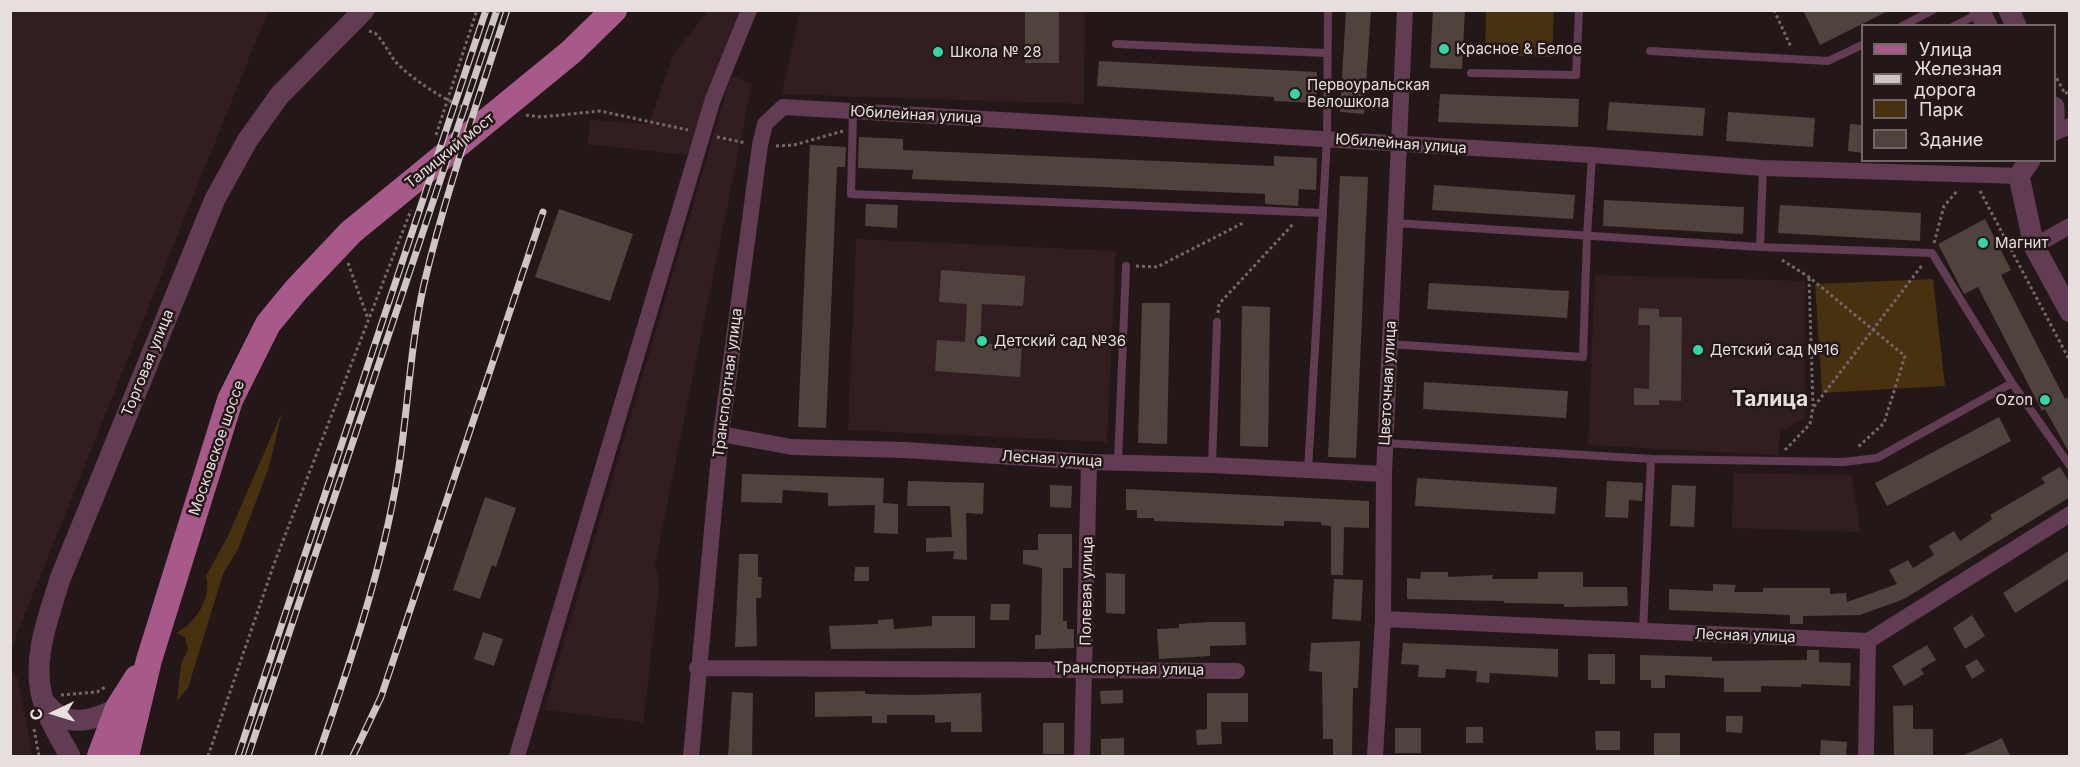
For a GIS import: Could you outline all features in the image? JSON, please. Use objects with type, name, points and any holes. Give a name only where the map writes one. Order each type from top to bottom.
[{"type":"main road","name":"Талицкий мост","points":[[351,232],[549,69],[605,21],[614,10]]},
{"type":"main road","name":"Московское шоссе","points":[[126,756],[149,660],[230,400],[268,324],[282,305],[351,232]]},
{"type":"main road","name":"Московское шоссе","points":[[100,756],[118,708],[149,660]]},
{"type":"street","name":"Торговая улица","points":[[70,756],[43,700],[39,669],[42,640],[60,579],[215,198],[232,165],[262,118],[296,77],[364,10]]},
{"type":"street","points":[[518,756],[713,99],[749,10]]},
{"type":"street","name":"Цветочная улица","points":[[1375,756],[1383,619],[1385,443],[1405,10]]},
{"type":"street","points":[[2009,10],[2015,24]]},
{"type":"street","name":"Юбилейная улица","points":[[783,107],[853,120],[1327,139],[1763,168],[1965,172],[2024,168]]},
{"type":"street","name":"Транспортная улица","points":[[691,756],[697,668],[721,434],[760,145],[765,124],[783,107]]},
{"type":"street","points":[[2056,133],[2070,126]]},
{"type":"street","points":[[2056,134],[2070,140]]},
{"type":"street","points":[[2024,168],[2034,246],[2070,312]]},
{"type":"street","points":[[2034,246],[2070,226]]},
{"type":"street","name":"Лесная улица","points":[[721,434],[792,447],[904,450],[1089,462],[1212,465],[1384,474]]},
{"type":"street","name":"Полевая улица","points":[[1082,756],[1086,668],[1089,462]]},
{"type":"street","points":[[1866,756],[1868,641],[2070,514]]},
{"type":"street","name":"Лесная улица","points":[[1383,619],[1868,641]]},
{"type":"street","name":"Транспортная улица","points":[[697,668],[1086,668],[1237,671]]},
{"type":"street","points":[[43,700],[51,711],[76,721],[90,721],[118,708]]},
{"type":"lane","points":[[1308,470],[1327,139],[1328,10]]},
{"type":"lane","points":[[1471,73],[1576,75],[1579,10]]},
{"type":"lane","points":[[1906,24],[1933,10]]},
{"type":"lane","points":[[1960,24],[1982,16]]},
{"type":"lane","points":[[1116,45],[1326,53]]},
{"type":"lane","points":[[1650,51],[1828,61],[1861,46]]},
{"type":"lane","points":[[853,120],[851,194],[1323,213]]},
{"type":"lane","points":[[1389,344],[1584,357],[1592,155]]},
{"type":"lane","points":[[1760,247],[1763,168]]},
{"type":"lane","points":[[1395,223],[1760,247],[1932,253],[2012,383],[2070,466]]},
{"type":"lane","points":[[1118,462],[1126,266]]},
{"type":"lane","points":[[1212,465],[1217,322]]},
{"type":"lane","points":[[1385,443],[1651,459],[1843,462],[1877,458],[2012,383]]},
{"type":"lane","points":[[1643,632],[1651,459]]},
{"type":"path","points":[[432,146],[477,10]]},
{"type":"path","points":[[1774,10],[1796,59]]},
{"type":"path","points":[[348,28],[375,33],[396,62],[411,74],[459,107],[479,111]]},
{"type":"path","points":[[2056,75],[2065,94],[2070,90]]},
{"type":"path","points":[[517,112],[542,117],[600,111],[760,145],[794,145],[853,120]]},
{"type":"path","points":[[1813,408],[1932,253],[1944,206],[1965,172],[2070,361]]},
{"type":"path","points":[[208,756],[274,564],[414,201]]},
{"type":"path","points":[[1126,266],[1157,267],[1265,211]]},
{"type":"path","points":[[1217,322],[1219,304],[1304,213]]},
{"type":"path","points":[[1760,247],[1809,278],[1875,329],[1905,356],[1884,423],[1843,462]]},
{"type":"path","points":[[347,258],[369,320]]},
{"type":"path","points":[[1774,462],[1810,424],[1813,408],[1809,278]]},
{"type":"path","points":[[43,700],[97,692],[114,681]]},
{"type":"path","points":[[33,726],[39,756]]},
{"type":"shaded area","points":[[11,10],[268,11],[12,646],[11,661]]},
{"type":"shaded area","points":[[708,11],[739,11],[687,155],[587,144],[590,120],[649,124],[673,55]]},
{"type":"shaded area","name":"Школа № 28","points":[[800,11],[1085,11],[1084,104],[782,94]]},
{"type":"shaded area","points":[[731,76],[752,84],[655,565],[660,583],[643,722],[544,710]]},
{"type":"shaded area","name":"Детский сад №36","points":[[856,239],[1116,251],[1107,442],[848,430]]},
{"type":"shaded area","name":"Детский сад №16","points":[[1595,275],[1805,281],[1805,419],[1780,431],[1779,455],[1588,445]]},
{"type":"shaded area","points":[[1733,473],[1851,475],[1861,532],[1732,528]]},
{"type":"shaded area","points":[[10,668],[18,679],[33,756],[11,756]]},
{"type":"green space","points":[[1486,11],[1554,11],[1552,57],[1485,55]]},
{"type":"green space","points":[[1933,279],[1945,386],[1822,393],[1815,284]]},
{"type":"green space","points":[[282,412],[269,467],[238,549],[223,574],[188,688],[177,701],[181,664],[188,650],[185,637],[176,633],[190,623],[201,609],[207,593],[206,576],[228,536]]},
{"type":"building","points":[[1025,10],[1059,10],[1059,63],[1025,63]]},
{"type":"building","points":[[1346,10],[1371,10],[1364,114],[1340,112]]},
{"type":"building","points":[[1433,10],[1465,10],[1462,69],[1430,68]]},
{"type":"building","points":[[1803,10],[1890,10],[1861,24],[1820,45]]},
{"type":"building","points":[[1099,61],[1317,72],[1316,103],[1274,101],[1274,97],[1097,86]]},
{"type":"building","points":[[1440,94],[1579,99],[1578,127],[1438,122]]},
{"type":"building","points":[[1609,102],[1705,108],[1703,136],[1607,130]]},
{"type":"building","points":[[1728,112],[1815,118],[1813,147],[1726,141]]},
{"type":"building","points":[[1850,124],[1861,125],[1861,153],[1848,151]]},
{"type":"building","points":[[859,137],[903,139],[903,150],[1274,166],[1274,156],[1317,158],[1316,190],[1299,189],[1298,206],[1265,204],[1265,194],[912,179],[913,170],[858,168]]},
{"type":"building","points":[[810,145],[846,147],[845,167],[837,167],[826,428],[798,427]]},
{"type":"building","points":[[1340,176],[1368,177],[1356,458],[1328,457]]},
{"type":"building","points":[[1434,185],[1575,195],[1573,219],[1432,210]]},
{"type":"building","points":[[1604,200],[1744,207],[1743,234],[1603,226]]},
{"type":"building","points":[[866,204],[898,205],[897,228],[865,226]]},
{"type":"building","points":[[1780,205],[1921,213],[1920,241],[1778,233]]},
{"type":"building","points":[[559,209],[633,234],[610,301],[535,277]]},
{"type":"building","points":[[1985,219],[2011,270],[2001,275],[2065,399],[2070,397],[2070,454],[2045,409],[2042,411],[1978,287],[1964,294],[1938,244]]},
{"type":"building","points":[[941,270],[1025,276],[1023,306],[982,304],[980,343],[1022,346],[1020,377],[935,371],[937,340],[965,342],[967,304],[939,302]]},
{"type":"building","points":[[1429,283],[1569,291],[1567,318],[1427,309]]},
{"type":"building","points":[[1142,303],[1170,303],[1167,444],[1138,443]]},
{"type":"building","points":[[1242,306],[1270,307],[1268,447],[1240,446]]},
{"type":"building","points":[[1639,308],[1659,309],[1659,317],[1682,317],[1681,401],[1659,400],[1659,405],[1634,405],[1634,388],[1649,389],[1650,325],[1638,325]]},
{"type":"building","points":[[1424,382],[1568,391],[1566,418],[1423,409]]},
{"type":"building","points":[[1999,417],[2011,441],[1887,506],[1875,483]]},
{"type":"building","points":[[2060,467],[2070,483],[2070,497],[1904,599],[1860,615],[1803,616],[1803,624],[1790,624],[1790,615],[1669,610],[1669,589],[1713,591],[1713,584],[1736,585],[1734,592],[1763,592],[1763,588],[1830,588],[1830,594],[1846,593],[1847,602],[1897,584],[1889,570],[1908,560],[1913,568],[1934,555],[1929,546],[1954,531],[1960,541],[1992,519],[1990,515],[2045,483],[2041,478]]},
{"type":"building","points":[[742,474],[884,478],[883,503],[898,504],[898,534],[874,533],[875,505],[828,506],[828,493],[783,490],[782,503],[741,502]]},
{"type":"building","points":[[1417,478],[1557,487],[1555,514],[1415,506]]},
{"type":"building","points":[[908,481],[984,483],[983,514],[966,513],[967,560],[953,559],[954,551],[926,552],[926,538],[952,537],[950,506],[907,506]]},
{"type":"building","points":[[1607,481],[1643,483],[1642,501],[1629,500],[1628,518],[1605,517]]},
{"type":"building","points":[[1050,485],[1072,486],[1071,508],[1050,507]]},
{"type":"building","points":[[1672,485],[1696,486],[1694,527],[1670,526]]},
{"type":"building","points":[[1126,489],[1369,501],[1369,528],[1344,527],[1343,575],[1331,575],[1331,526],[1321,525],[1321,522],[1284,521],[1284,526],[1154,521],[1154,518],[1137,518],[1137,510],[1126,510]]},
{"type":"building","points":[[485,497],[516,508],[496,567],[492,565],[480,599],[453,590]]},
{"type":"building","points":[[1038,534],[1072,534],[1072,568],[1063,568],[1063,621],[1067,621],[1067,629],[1074,629],[1074,648],[1035,649],[1035,635],[1041,635],[1042,568],[1023,564],[1023,550],[1038,550]]},
{"type":"building","points":[[2070,550],[2070,578],[2015,613],[2003,593]]},
{"type":"building","points":[[739,554],[758,554],[758,577],[762,577],[761,598],[756,598],[757,646],[735,647]]},
{"type":"building","points":[[855,567],[869,567],[869,581],[854,581]]},
{"type":"building","points":[[1421,572],[1448,572],[1448,577],[1493,575],[1492,579],[1538,579],[1538,572],[1583,572],[1583,587],[1627,587],[1628,606],[1564,607],[1564,604],[1407,599],[1407,578],[1420,579]]},
{"type":"building","points":[[1106,573],[1125,574],[1125,614],[1106,613]]},
{"type":"building","points":[[1334,579],[1363,580],[1361,621],[1332,619]]},
{"type":"building","points":[[991,604],[1010,604],[1009,620],[990,620]]},
{"type":"building","points":[[1972,615],[1985,636],[1965,649],[1953,628]]},
{"type":"building","points":[[932,616],[975,616],[975,648],[831,649],[829,626],[878,624],[878,620],[893,619],[894,629],[932,626]]},
{"type":"building","points":[[1245,622],[1246,645],[1210,646],[1210,656],[1159,659],[1157,629],[1179,628],[1179,624]]},
{"type":"building","points":[[483,632],[503,639],[494,666],[474,659]]},
{"type":"building","points":[[1360,641],[1358,688],[1353,688],[1352,756],[1333,756],[1333,739],[1323,739],[1322,672],[1309,671],[1311,643]]},
{"type":"building","points":[[1403,643],[1558,649],[1558,677],[1490,673],[1489,683],[1476,682],[1477,671],[1446,669],[1445,678],[1418,677],[1419,665],[1401,664]]},
{"type":"building","points":[[1927,645],[1936,660],[1921,669],[1924,674],[1904,686],[1892,666]]},
{"type":"building","points":[[1807,650],[1819,650],[1819,662],[1851,663],[1850,686],[1801,684],[1801,687],[1761,686],[1761,692],[1724,692],[1724,678],[1665,675],[1665,688],[1651,688],[1651,680],[1640,680],[1640,655],[1712,657],[1712,661],[1807,660]]},
{"type":"building","points":[[1588,654],[1615,654],[1615,684],[1600,684],[1600,680],[1588,680]]},
{"type":"building","points":[[1977,659],[1985,671],[1972,679],[1965,666]]},
{"type":"building","points":[[1123,690],[1123,703],[1101,704],[1100,691]]},
{"type":"building","points":[[865,691],[865,694],[914,695],[981,693],[982,732],[951,732],[951,722],[935,723],[935,715],[887,715],[887,723],[872,723],[872,716],[815,717],[815,692]]},
{"type":"building","points":[[732,692],[753,693],[752,756],[728,756]]},
{"type":"building","points":[[1207,693],[1248,693],[1248,722],[1221,722],[1222,744],[1197,745],[1196,730],[1207,729]]},
{"type":"building","points":[[1913,705],[1913,729],[1933,729],[1933,756],[1894,756],[1893,706]]},
{"type":"building","points":[[1726,716],[1743,716],[1742,733],[1726,732]]},
{"type":"building","points":[[1043,723],[1064,723],[1064,754],[1043,754]]},
{"type":"building","points":[[1466,727],[1483,727],[1483,743],[1466,743]]},
{"type":"building","points":[[1395,728],[1421,728],[1421,753],[1395,753]]},
{"type":"building","points":[[1595,731],[1620,731],[1620,750],[1596,750]]},
{"type":"building","points":[[1654,733],[1680,733],[1680,756],[1654,756]]},
{"type":"building","points":[[1124,738],[1124,755],[1101,756],[1101,739]]},
{"type":"building","points":[[2002,738],[2010,756],[1962,756]]},
{"type":"building","points":[[1821,740],[1847,742],[1846,756],[1820,756]]},
{"type":"railway","points":[[238,756],[486,10]]},
{"type":"railway","points":[[248,756],[497,10]]},
{"type":"railway","points":[[318,756],[353,651],[383,545],[398,473],[412,354],[424,284],[442,215],[507,10]]},
{"type":"railway","points":[[353,756],[381,697],[543,212]]},
{"type":"place","name":"Красное & Белое","points":[[1444,49]]},
{"type":"place","name":"Школа № 28","points":[[938,52]]},
{"type":"place","name":"Первоуральская Велошкола","points":[[1295,94]]},
{"type":"place","name":"Магнит","points":[[1983,243]]},
{"type":"place","name":"Детский сад №36","points":[[982,341]]},
{"type":"place","name":"Детский сад №16","points":[[1698,350]]},
{"type":"place","name":"Ozon","points":[[2045,400]]},
{"type":"district","name":"Талица","points":[[1770,400]]}]
